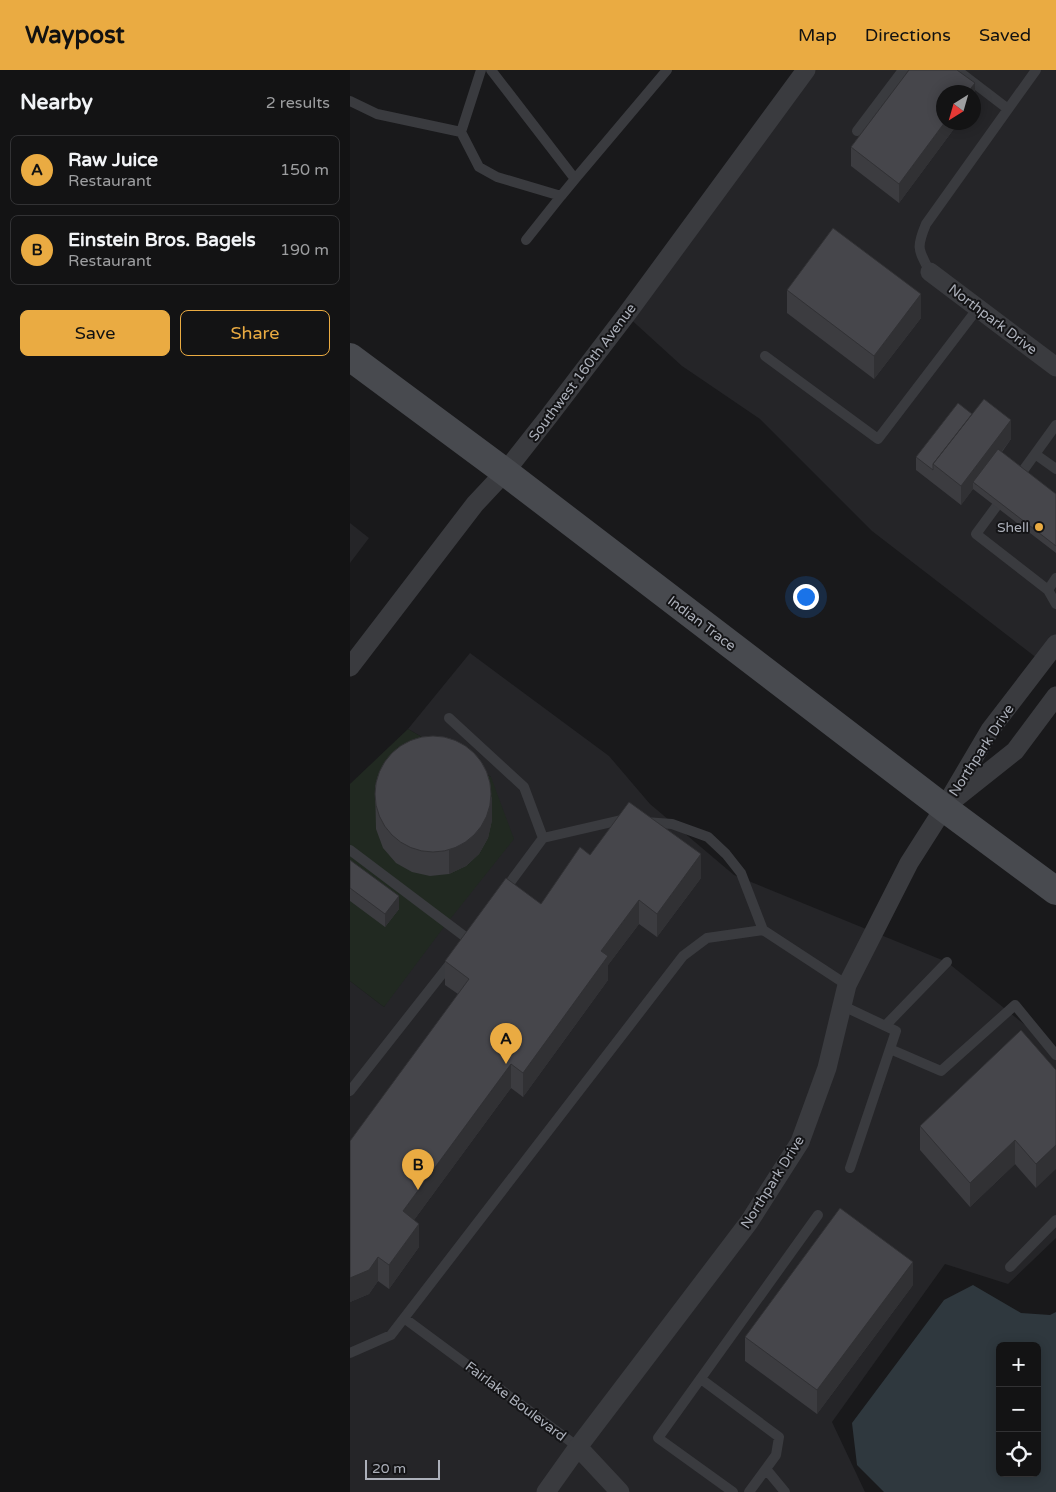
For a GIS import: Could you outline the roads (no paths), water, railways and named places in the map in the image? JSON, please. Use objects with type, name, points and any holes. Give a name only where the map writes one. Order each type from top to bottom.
[{"type":"street","name":"Southwest 160th Avenue","points":[[350,667],[475,504],[505,472],[626,315],[806,70]]},
{"type":"street","name":"Northpark Drive","points":[[930,272],[1056,367]]},
{"type":"street","name":"Indian Trace","points":[[350,357],[505,472],[1055,891]]},
{"type":"street","name":"Northpark Drive","points":[[546,1492],[749,1222],[800,1142],[827,1068],[847,985],[909,863],[990,730],[1056,644]]},
{"type":"street","name":"Northpark Drive","points":[[944,808],[1015,751],[1056,696]]},
{"type":"street","name":"Fairlake Boulevard","points":[[578,1447],[620,1492]]},
{"type":"lane","points":[[481,70],[461,132],[479,167],[497,176],[561,196]]},
{"type":"lane","points":[[490,70],[575,179]]},
{"type":"lane","points":[[526,240],[667,70]]},
{"type":"lane","points":[[857,131],[904,70]]},
{"type":"lane","points":[[957,70],[1008,108]]},
{"type":"lane","points":[[930,272],[920,252],[918,242],[926,224],[1036,70]]},
{"type":"lane","points":[[350,101],[377,114],[461,132]]},
{"type":"lane","points":[[765,356],[878,438],[978,308]]},
{"type":"lane","points":[[1056,425],[976,534],[1048,590],[1056,604]]},
{"type":"lane","points":[[1035,454],[1056,470]]},
{"type":"lane","points":[[1048,590],[1056,578]]},
{"type":"lane","points":[[449,718],[524,786],[543,838]]},
{"type":"lane","points":[[497,900],[543,838],[621,820],[672,824],[708,837],[726,854],[740,873],[763,930],[847,985]]},
{"type":"lane","points":[[350,850],[466,942],[350,1091]]},
{"type":"lane","points":[[350,1353],[391,1335],[683,956],[707,938],[763,930]]},
{"type":"lane","points":[[885,1026],[947,962]]},
{"type":"lane","points":[[842,1005],[896,1031],[850,1168]]},
{"type":"lane","points":[[890,1049],[941,1071],[1015,1005],[1056,1055]]},
{"type":"lane","points":[[733,1492],[658,1438],[818,1215]]},
{"type":"lane","points":[[1010,1267],[1056,1220]]},
{"type":"lane","name":"Fairlake Boulevard","points":[[404,1318],[578,1447]]},
{"type":"lane","points":[[701,1378],[779,1437],[776,1455],[749,1492]]},
{"type":"lane","points":[[766,1469],[785,1492]]},
{"type":"place","name":"Shell","points":[[1039,527]]},
{"type":"place","name":"Raw Juice","points":[[506,1064]]},
{"type":"place","name":"Einstein Bros. Bagels","points":[[418,1190]]}]
